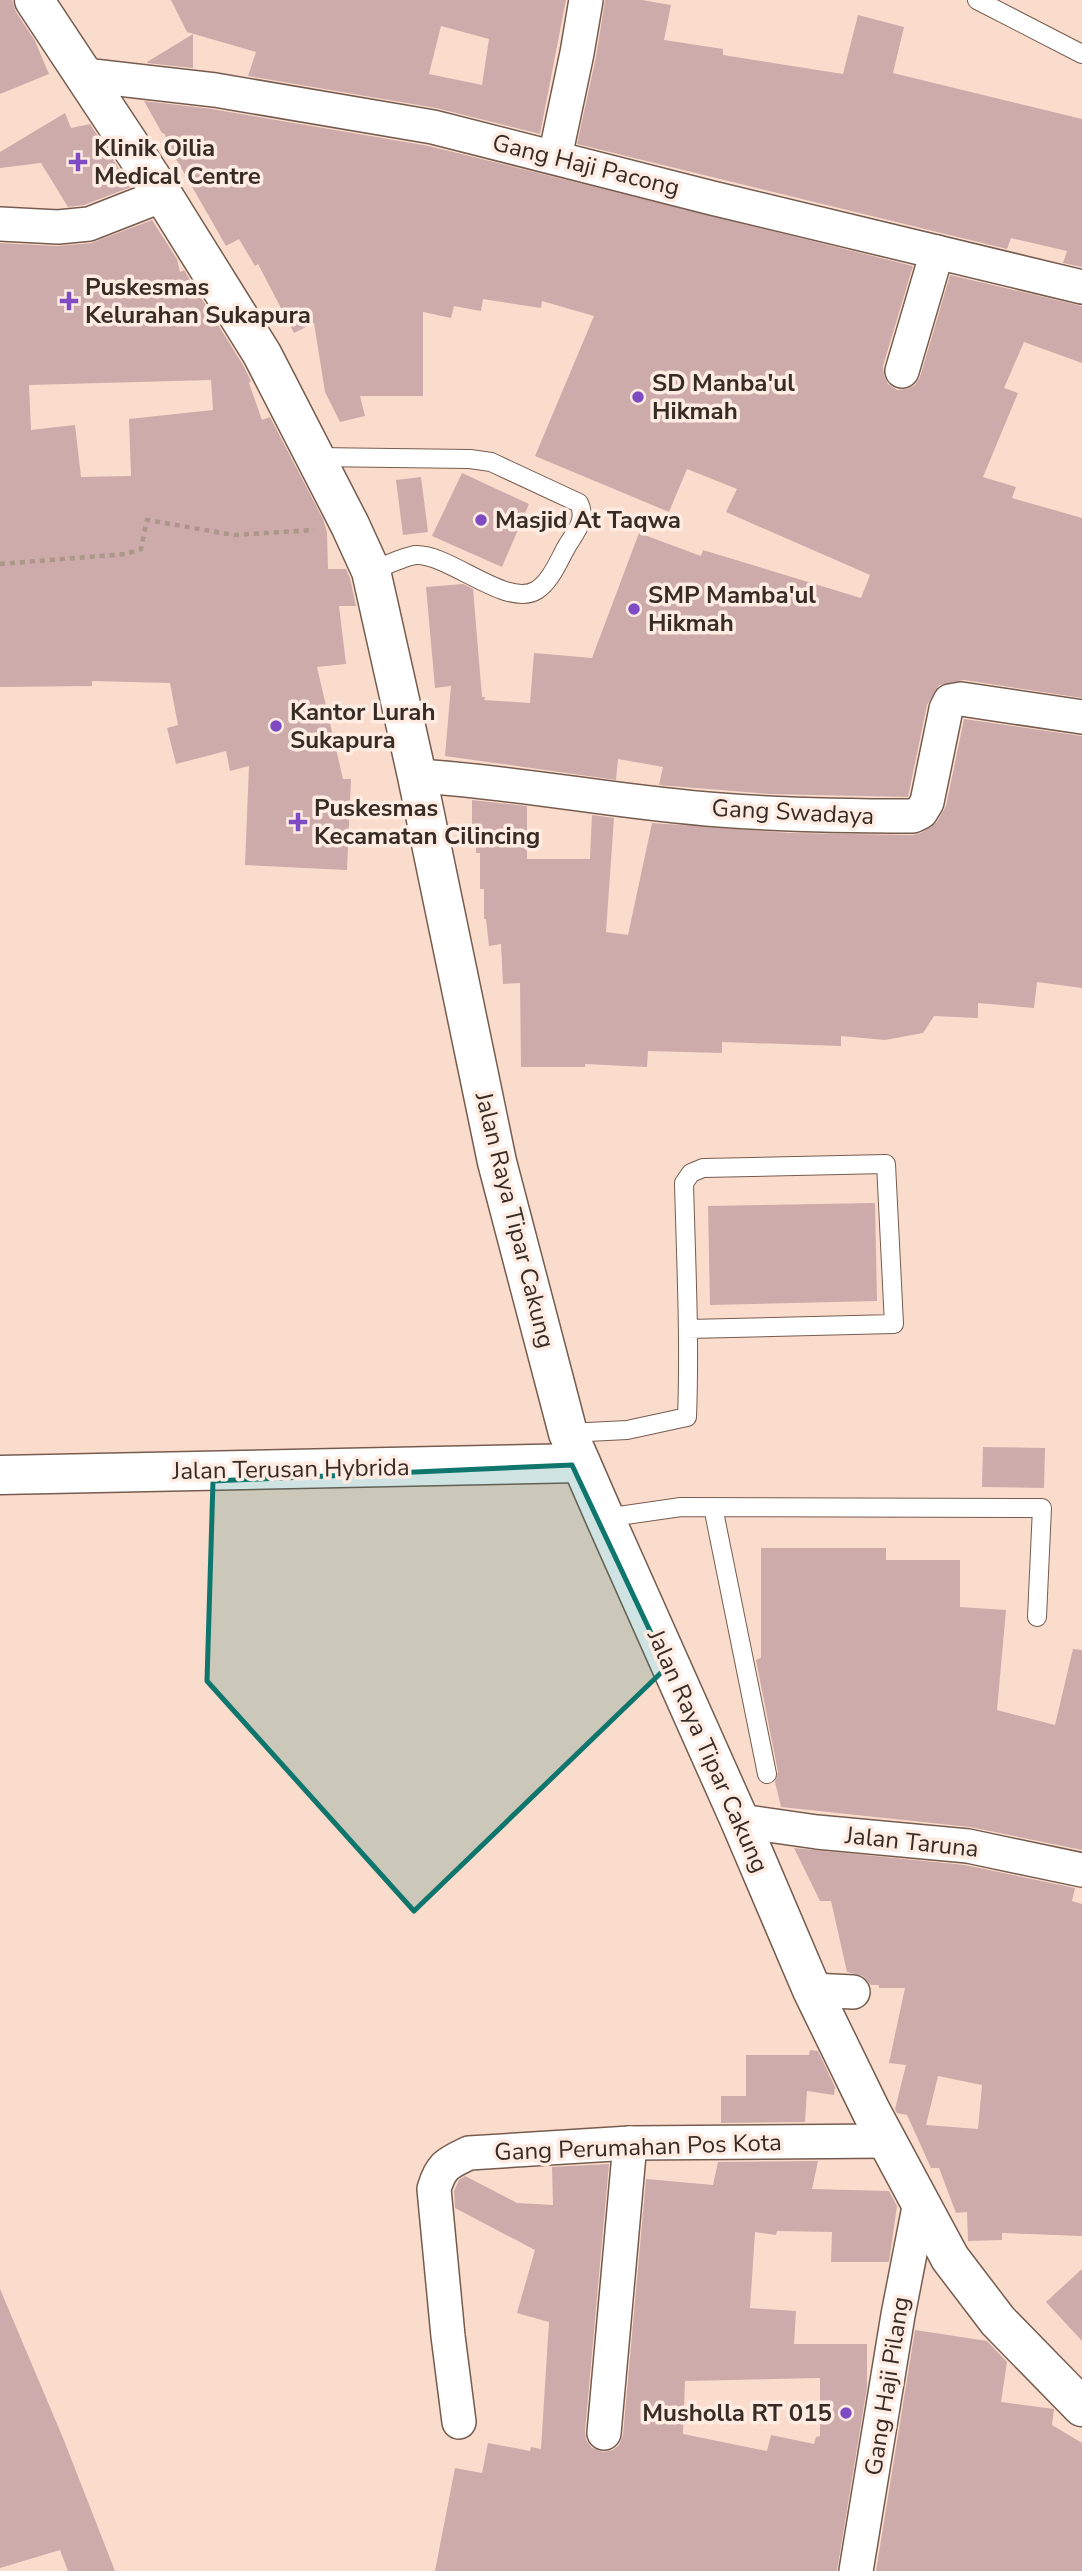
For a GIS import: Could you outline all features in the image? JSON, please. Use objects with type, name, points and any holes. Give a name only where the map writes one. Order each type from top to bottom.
[{"type":"street","name":"Jalan Raya Tipar Cakung","points":[[34,0],[163,195],[262,354],[371,571],[417,776],[497,1162],[575,1448],[605,1518],[812,1990],[887,2141],[950,2258],[998,2321],[1082,2407]]},
{"type":"street","points":[[555,157],[586,0]]},
{"type":"street","name":"Gang Haji Pacong","points":[[84,75],[215,90],[433,127],[1082,287]]},
{"type":"street","points":[[0,224],[58,227],[89,224],[163,195]]},
{"type":"street","points":[[902,371],[937,252]]},
{"type":"street","name":"Gang Swadaya","points":[[417,776],[469,779],[719,810],[913,816],[921,812],[927,802],[946,709],[950,701],[961,699],[1082,717]]},
{"type":"street","name":"Jalan Terusan Hybrida","points":[[0,1475],[575,1448]]},
{"type":"street","name":"Jalan Taruna","points":[[740,1821],[817,1832],[968,1846],[1082,1870]]},
{"type":"street","points":[[812,1990],[853,1992]]},
{"type":"street","name":"Gang Perumahan Pos Kota","points":[[459,2422],[434,2189],[437,2176],[446,2164],[469,2153],[630,2143],[887,2141]]},
{"type":"street","points":[[604,2433],[630,2143]]},
{"type":"street","name":"Gang Haji Pilang","points":[[856,2571],[898,2315],[920,2202]]},
{"type":"lane","points":[[977,0],[1082,54]]},
{"type":"lane","points":[[315,457],[470,459],[491,462],[579,503],[582,509],[582,522],[546,582],[536,592],[503,590],[438,561],[416,555],[371,571]]},
{"type":"lane","points":[[575,1448],[627,1430],[687,1417],[688,1329],[684,1183],[691,1172],[704,1168],[886,1164],[894,1324],[688,1329]]},
{"type":"lane","points":[[605,1518],[681,1507],[1042,1508],[1037,1617]]},
{"type":"lane","points":[[713,1507],[767,1774]]},
{"type":"path","points":[[0,564],[126,554],[141,549],[147,520],[234,535],[298,532],[350,525]]},
{"type":"highlighted area","points":[[572,1465],[667,1667],[414,1911],[207,1681],[213,1481]]},
{"type":"building","points":[[0,0],[12,0],[16,12],[35,41],[49,74],[0,94]]},
{"type":"building","points":[[171,0],[566,0],[540,134],[436,108],[248,76],[256,52],[187,32]],"holes":[[[441,26],[489,39],[482,85],[429,74]]]},
{"type":"building","points":[[605,0],[642,0],[671,5],[664,40],[723,49],[723,55],[843,74],[858,15],[904,27],[893,73],[1082,119],[1082,267],[1063,263],[1067,251],[1011,238],[1007,249],[577,144]]},
{"type":"building","points":[[193,34],[193,68],[147,63],[147,62]]},
{"type":"building","points":[[144,101],[212,109],[429,146],[913,266],[883,366],[888,384],[897,390],[915,385],[920,377],[950,275],[1082,306],[1082,363],[1024,342],[1004,388],[1018,393],[983,477],[1016,487],[1012,498],[1082,518],[1082,698],[964,680],[939,685],[927,705],[908,797],[769,794],[659,785],[663,767],[618,759],[616,780],[445,756],[451,686],[435,688],[426,587],[463,584],[473,589],[482,697],[485,697],[484,700],[530,703],[534,653],[592,658],[639,533],[701,556],[703,550],[861,598],[870,575],[726,512],[737,489],[687,469],[669,512],[535,456],[594,316],[542,301],[541,308],[483,299],[481,311],[454,306],[451,318],[423,312],[423,396],[360,396],[365,416],[340,422],[325,392],[314,323],[294,333],[258,264],[255,266],[239,239],[226,246]]},
{"type":"building","name":"Klinik Oilia Medical Centre","points":[[65,113],[71,128],[90,124],[131,187],[84,205],[68,207],[41,163],[0,168],[0,152]]},
{"type":"building","points":[[152,220],[177,259],[180,272],[184,270],[243,365],[251,381],[249,383],[262,420],[270,417],[323,519],[327,532],[328,569],[346,569],[350,578],[356,606],[339,606],[346,664],[317,667],[343,779],[351,779],[347,870],[245,865],[249,766],[230,771],[226,751],[176,764],[167,728],[178,725],[170,683],[92,681],[92,686],[0,687],[0,243],[57,246],[91,243]],"holes":[[[211,380],[213,410],[129,419],[131,476],[81,477],[75,425],[31,430],[29,385]]]},
{"type":"building","name":"Masjid At Taqwa","points":[[462,473],[529,504],[502,567],[432,536]]},
{"type":"building","points":[[421,477],[428,532],[403,535],[396,480]]},
{"type":"building","points":[[964,719],[1082,736],[1082,988],[1037,982],[1034,1008],[978,1003],[978,1018],[934,1016],[923,1033],[885,1040],[841,1036],[841,1046],[722,1042],[722,1053],[648,1051],[647,1067],[585,1064],[585,1067],[521,1067],[520,983],[503,984],[501,944],[489,946],[484,919],[484,889],[480,889],[480,853],[476,853],[476,824],[472,824],[472,800],[527,806],[527,859],[590,859],[592,815],[614,818],[606,932],[628,935],[652,823],[791,833],[921,833],[937,822],[946,806]]},
{"type":"building","points":[[875,1203],[877,1301],[710,1305],[708,1206]]},
{"type":"building","points":[[983,1447],[1045,1448],[1044,1488],[982,1487]]},
{"type":"building","points":[[761,1548],[886,1548],[886,1560],[960,1560],[960,1607],[1006,1610],[997,1710],[1055,1725],[1073,1649],[1082,1650],[1082,1850],[970,1827],[781,1807],[775,1782],[778,1772],[756,1660],[761,1658]]},
{"type":"building","points":[[794,1848],[965,1865],[1075,1888],[1072,1901],[1082,1904],[1082,2236],[1002,2233],[1002,2240],[968,2241],[967,2212],[956,2213],[939,2168],[931,2168],[907,2115],[897,2113],[895,2109],[906,2065],[889,2063],[905,1988],[879,1988],[879,1985],[871,1985],[863,1976],[847,1972],[831,1901],[820,1901]],"holes":[[[938,2076],[982,2085],[978,2129],[926,2125]]]},
{"type":"building","points":[[810,2050],[818,2051],[835,2087],[834,2095],[807,2091],[805,2122],[721,2123],[721,2096],[746,2096],[746,2055],[809,2055]]},
{"type":"building","points":[[818,2161],[812,2189],[889,2191],[897,2206],[889,2262],[831,2262],[832,2232],[777,2231],[776,2235],[755,2232],[750,2308],[796,2311],[794,2344],[867,2344],[867,2387],[837,2571],[435,2571],[455,2468],[482,2473],[488,2443],[530,2451],[531,2447],[541,2449],[549,2322],[517,2313],[535,2250],[455,2208],[454,2191],[459,2180],[465,2176],[517,2203],[553,2205],[552,2167],[609,2164],[585,2431],[586,2440],[592,2448],[603,2452],[613,2450],[619,2445],[623,2435],[646,2179],[713,2185],[718,2162]],"holes":[[[820,2378],[820,2436],[816,2437],[814,2444],[771,2435],[767,2451],[683,2434],[685,2381]]]},
{"type":"building","points":[[1082,2269],[1082,2341],[1046,2302]]},
{"type":"building","points":[[0,2289],[115,2571],[68,2571],[60,2550],[0,2568]]},
{"type":"building","points":[[915,2330],[987,2341],[1007,2362],[1001,2402],[1054,2409],[1052,2425],[1082,2443],[1082,2571],[876,2571]]},
{"type":"place","name":"Klinik Oilia Medical Centre","points":[[78,162]]},
{"type":"place","name":"Puskesmas Kelurahan Sukapura","points":[[69,301]]},
{"type":"place","name":"SD Manba'ul Hikmah","points":[[638,397]]},
{"type":"place","name":"Masjid At Taqwa","points":[[481,520]]},
{"type":"place","name":"SMP Mamba'ul Hikmah","points":[[634,609]]},
{"type":"place","name":"Kantor Lurah Sukapura","points":[[276,726]]},
{"type":"place","name":"Puskesmas Kecamatan Cilincing","points":[[298,822]]},
{"type":"place","name":"Musholla RT 015","points":[[846,2413]]}]
